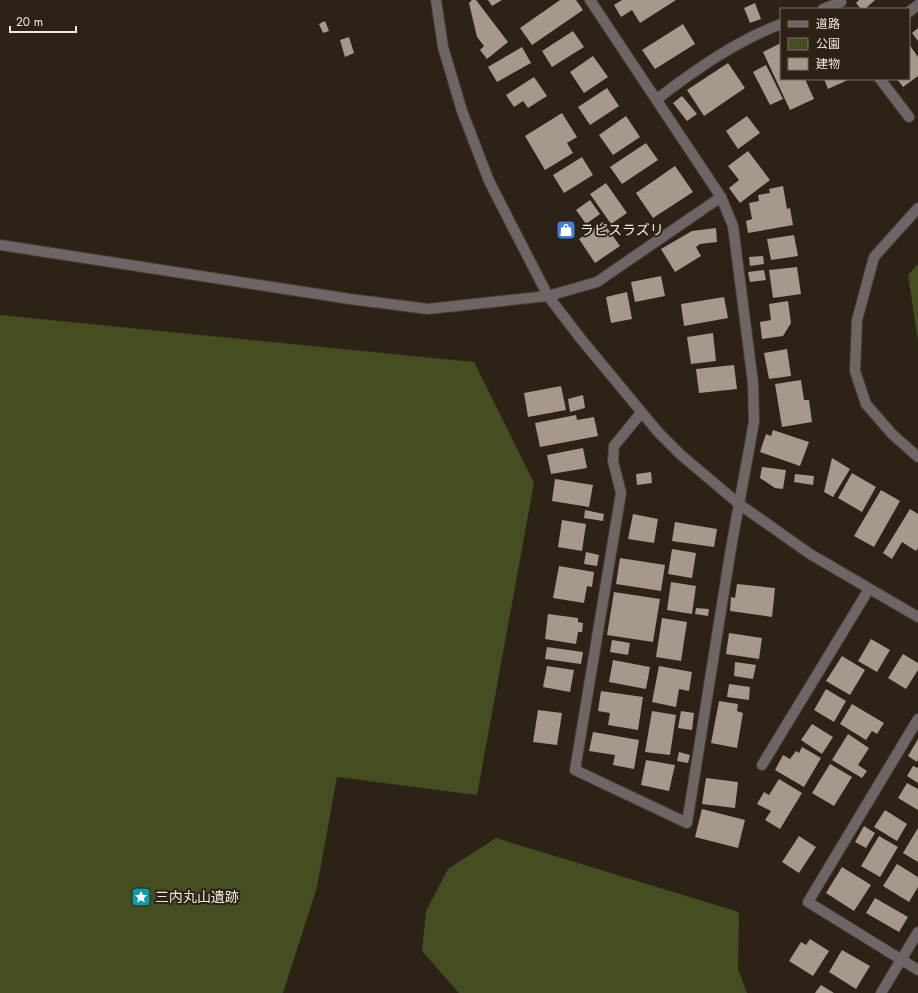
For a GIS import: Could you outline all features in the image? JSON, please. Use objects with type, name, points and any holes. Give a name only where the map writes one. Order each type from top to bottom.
[{"type":"street","points":[[436,0],[443,47],[462,111],[489,182],[548,296],[641,413],[681,455],[739,504],[810,554],[918,617]]},
{"type":"street","points":[[590,0],[721,197],[733,226],[753,383],[754,422],[739,504],[687,823],[575,770],[621,493],[613,461],[614,446],[641,413]]},
{"type":"street","points":[[827,8],[842,4]]},
{"type":"street","points":[[910,11],[918,5]]},
{"type":"street","points":[[657,99],[703,65],[768,29],[780,24]]},
{"type":"street","points":[[881,80],[909,117]]},
{"type":"street","points":[[0,245],[350,299],[428,309],[548,296],[597,282],[721,197]]},
{"type":"street","points":[[918,208],[874,257],[857,320],[855,371],[866,404],[892,434],[918,457]]},
{"type":"street","points":[[762,765],[869,589]]},
{"type":"street","points":[[918,719],[808,902],[918,970]]},
{"type":"street","points":[[881,993],[918,932]]},
{"type":"green space","points":[[918,264],[918,341],[908,275]]},
{"type":"green space","points":[[0,315],[474,362],[534,483],[477,795],[337,777],[317,887],[283,993],[0,993]]},
{"type":"green space","points":[[496,838],[739,912],[738,969],[747,993],[459,993],[422,951],[426,911],[448,869]]},
{"type":"building","points":[[472,0],[476,0],[508,42],[487,59],[480,50],[484,46],[477,37],[469,3]]},
{"type":"building","points":[[488,0],[502,0],[492,6]]},
{"type":"building","points":[[560,0],[576,0],[583,10],[532,45],[520,28]]},
{"type":"building","points":[[622,0],[676,0],[640,23],[632,10],[621,17],[614,5]]},
{"type":"building","points":[[859,0],[875,0],[866,8],[860,8],[856,3]]},
{"type":"building","points":[[755,3],[761,19],[750,23],[744,8]]},
{"type":"building","points":[[325,21],[329,31],[323,33],[319,24]]},
{"type":"building","points":[[683,24],[695,44],[655,69],[642,50]]},
{"type":"building","points":[[918,28],[918,41],[912,33]]},
{"type":"building","points":[[573,31],[584,47],[552,67],[542,51]]},
{"type":"building","points":[[349,37],[354,53],[345,57],[340,40]]},
{"type":"building","points":[[780,44],[780,80],[805,80],[814,99],[790,110],[763,52]]},
{"type":"building","points":[[910,45],[918,57],[918,76],[903,87],[898,80],[910,80]]},
{"type":"building","points":[[522,47],[531,63],[497,82],[488,67]]},
{"type":"building","points":[[593,56],[608,77],[584,93],[570,72]]},
{"type":"building","points":[[728,63],[745,88],[704,116],[687,90]]},
{"type":"building","points":[[766,65],[783,99],[770,105],[753,72]]},
{"type":"building","points":[[534,77],[547,96],[528,108],[523,101],[514,107],[506,95]]},
{"type":"building","points":[[824,80],[848,80],[828,89]]},
{"type":"building","points":[[607,88],[619,106],[590,125],[578,107]]},
{"type":"building","points":[[682,96],[697,114],[687,121],[673,103]]},
{"type":"building","points":[[562,113],[577,137],[567,143],[573,153],[545,170],[525,136]]},
{"type":"building","points":[[626,116],[640,137],[613,155],[599,135]]},
{"type":"building","points":[[747,116],[760,133],[738,149],[726,131]]},
{"type":"building","points":[[646,143],[658,160],[622,184],[610,167]]},
{"type":"building","points":[[748,151],[770,180],[740,203],[729,188],[739,180],[728,166]]},
{"type":"building","points":[[582,157],[593,175],[564,193],[553,175]]},
{"type":"building","points":[[675,166],[693,192],[653,218],[636,193]]},
{"type":"building","points":[[606,183],[627,213],[611,224],[590,194]]},
{"type":"building","points":[[783,186],[787,209],[790,208],[793,225],[748,233],[746,221],[752,219],[749,203],[759,201],[758,195],[770,193],[769,189]]},
{"type":"building","points":[[590,200],[600,214],[586,224],[576,210]]},
{"type":"building","points":[[603,222],[620,246],[595,263],[579,239]]},
{"type":"building","points":[[716,228],[717,242],[700,244],[696,247],[701,256],[675,272],[661,249],[692,231]]},
{"type":"building","points":[[794,235],[798,256],[771,260],[767,239]]},
{"type":"building","points":[[763,256],[764,264],[750,266],[749,257]]},
{"type":"building","points":[[797,267],[801,294],[773,298],[769,270]]},
{"type":"building","points":[[764,270],[766,280],[750,282],[748,272]]},
{"type":"building","points":[[661,276],[665,296],[635,302],[631,282]]},
{"type":"building","points":[[627,292],[632,319],[611,323],[606,297]]},
{"type":"building","points":[[724,297],[728,318],[684,326],[681,304]]},
{"type":"building","points":[[788,301],[791,323],[783,336],[762,339],[760,322],[771,320],[769,304]]},
{"type":"building","points":[[713,333],[716,361],[691,364],[687,337]]},
{"type":"building","points":[[787,349],[791,376],[769,379],[764,353]]},
{"type":"building","points":[[734,365],[737,389],[699,393],[696,369]]},
{"type":"building","points":[[801,380],[804,400],[809,400],[812,422],[782,427],[775,384]]},
{"type":"building","points":[[561,386],[566,410],[528,417],[524,393]]},
{"type":"building","points":[[583,395],[585,408],[570,412],[568,399]]},
{"type":"building","points":[[576,415],[577,420],[594,417],[598,436],[540,447],[535,423]]},
{"type":"building","points":[[773,430],[809,442],[800,466],[760,452],[766,434],[771,436]]},
{"type":"building","points":[[583,448],[587,468],[551,474],[547,455]]},
{"type":"building","points":[[832,458],[850,469],[833,497],[824,492]]},
{"type":"building","points":[[762,467],[786,470],[783,489],[775,488],[760,478]]},
{"type":"building","points":[[651,472],[652,483],[637,485],[636,474]]},
{"type":"building","points":[[852,473],[876,487],[862,512],[838,498]]},
{"type":"building","points":[[795,474],[814,476],[813,485],[794,482]]},
{"type":"building","points":[[555,479],[593,485],[589,507],[552,501]]},
{"type":"building","points":[[881,490],[900,501],[874,547],[854,536]]},
{"type":"building","points":[[910,509],[918,514],[918,548],[916,551],[902,542],[892,559],[883,553]]},
{"type":"building","points":[[585,510],[604,514],[603,521],[584,518]]},
{"type":"building","points":[[633,514],[658,519],[654,543],[628,539]]},
{"type":"building","points":[[562,520],[586,524],[582,551],[558,547]]},
{"type":"building","points":[[675,522],[717,529],[714,547],[672,541]]},
{"type":"building","points":[[672,549],[696,553],[692,578],[668,574]]},
{"type":"building","points":[[586,552],[599,555],[597,566],[584,564]]},
{"type":"building","points":[[620,558],[665,565],[661,591],[616,584]]},
{"type":"building","points":[[559,566],[594,572],[592,587],[587,586],[584,603],[553,598]]},
{"type":"building","points":[[671,582],[696,586],[692,614],[667,610]]},
{"type":"building","points":[[737,584],[775,588],[772,617],[730,611],[731,597],[735,598]]},
{"type":"building","points":[[614,592],[660,599],[653,642],[607,635]]},
{"type":"building","points":[[696,608],[709,609],[708,616],[695,614]]},
{"type":"building","points":[[548,614],[578,618],[578,622],[583,623],[582,632],[578,632],[576,644],[545,639]]},
{"type":"building","points":[[662,618],[687,622],[681,661],[656,657]]},
{"type":"building","points":[[729,633],[762,638],[759,659],[726,654]]},
{"type":"building","points":[[871,639],[890,650],[877,672],[858,661]]},
{"type":"building","points":[[612,640],[630,643],[628,655],[610,652]]},
{"type":"building","points":[[547,647],[583,652],[581,664],[545,659]]},
{"type":"building","points":[[903,654],[918,663],[918,670],[906,689],[888,678]]},
{"type":"building","points":[[842,656],[865,670],[850,695],[826,681]]},
{"type":"building","points":[[613,660],[650,667],[646,689],[609,682]]},
{"type":"building","points":[[735,662],[756,665],[753,679],[734,676]]},
{"type":"building","points":[[547,666],[574,670],[570,692],[543,687]]},
{"type":"building","points":[[659,666],[692,672],[689,691],[679,689],[676,707],[652,702]]},
{"type":"building","points":[[729,684],[750,687],[749,700],[727,697]]},
{"type":"building","points":[[826,689],[846,701],[834,722],[814,710]]},
{"type":"building","points":[[601,691],[643,697],[638,730],[608,725],[610,713],[598,711]]},
{"type":"building","points":[[719,701],[738,704],[737,711],[743,713],[737,748],[711,743]]},
{"type":"building","points":[[852,704],[884,723],[877,734],[872,731],[866,740],[840,724]]},
{"type":"building","points":[[538,710],[562,713],[557,745],[533,742]]},
{"type":"building","points":[[652,711],[676,715],[670,755],[645,752]]},
{"type":"building","points":[[681,711],[694,713],[692,730],[678,728]]},
{"type":"building","points":[[812,724],[833,737],[822,754],[801,740]]},
{"type":"building","points":[[593,732],[639,740],[634,769],[613,765],[615,755],[589,751]]},
{"type":"building","points":[[848,734],[869,748],[858,765],[867,771],[862,778],[832,760]]},
{"type":"building","points":[[918,739],[918,759],[917,762],[908,756]]},
{"type":"building","points":[[802,747],[821,758],[804,787],[775,770],[783,755],[790,759],[796,751],[799,753]]},
{"type":"building","points":[[679,752],[690,755],[688,763],[677,761]]},
{"type":"building","points":[[646,760],[675,765],[669,791],[641,785]]},
{"type":"building","points":[[830,764],[852,777],[834,806],[812,793]]},
{"type":"building","points":[[913,766],[918,768],[918,783],[907,776]]},
{"type":"building","points":[[706,778],[738,782],[735,808],[702,804]]},
{"type":"building","points":[[779,779],[802,793],[780,829],[765,820],[771,811],[757,804],[764,792],[769,795]]},
{"type":"building","points":[[907,783],[918,789],[918,810],[898,798]]},
{"type":"building","points":[[702,809],[745,820],[738,848],[695,837]]},
{"type":"building","points":[[885,810],[907,824],[897,841],[874,827]]},
{"type":"building","points":[[864,826],[875,833],[866,848],[855,842]]},
{"type":"building","points":[[918,828],[918,862],[903,853]]},
{"type":"building","points":[[799,836],[816,847],[799,873],[782,862]]},
{"type":"building","points":[[879,836],[898,847],[880,877],[861,866]]},
{"type":"building","points":[[897,864],[918,877],[918,887],[909,902],[883,886]]},
{"type":"building","points":[[842,867],[871,885],[854,911],[826,893]]},
{"type":"building","points":[[875,898],[908,917],[899,932],[866,913]]},
{"type":"building","points":[[810,939],[829,951],[813,976],[789,961],[801,942],[806,945]]},
{"type":"building","points":[[842,950],[870,966],[856,989],[829,972]]},
{"type":"building","points":[[821,985],[834,993],[815,993]]},
{"type":"place","name":"ラピスラズリ","points":[[566,230]]},
{"type":"place","name":"三内丸山遺跡","points":[[141,897]]}]
